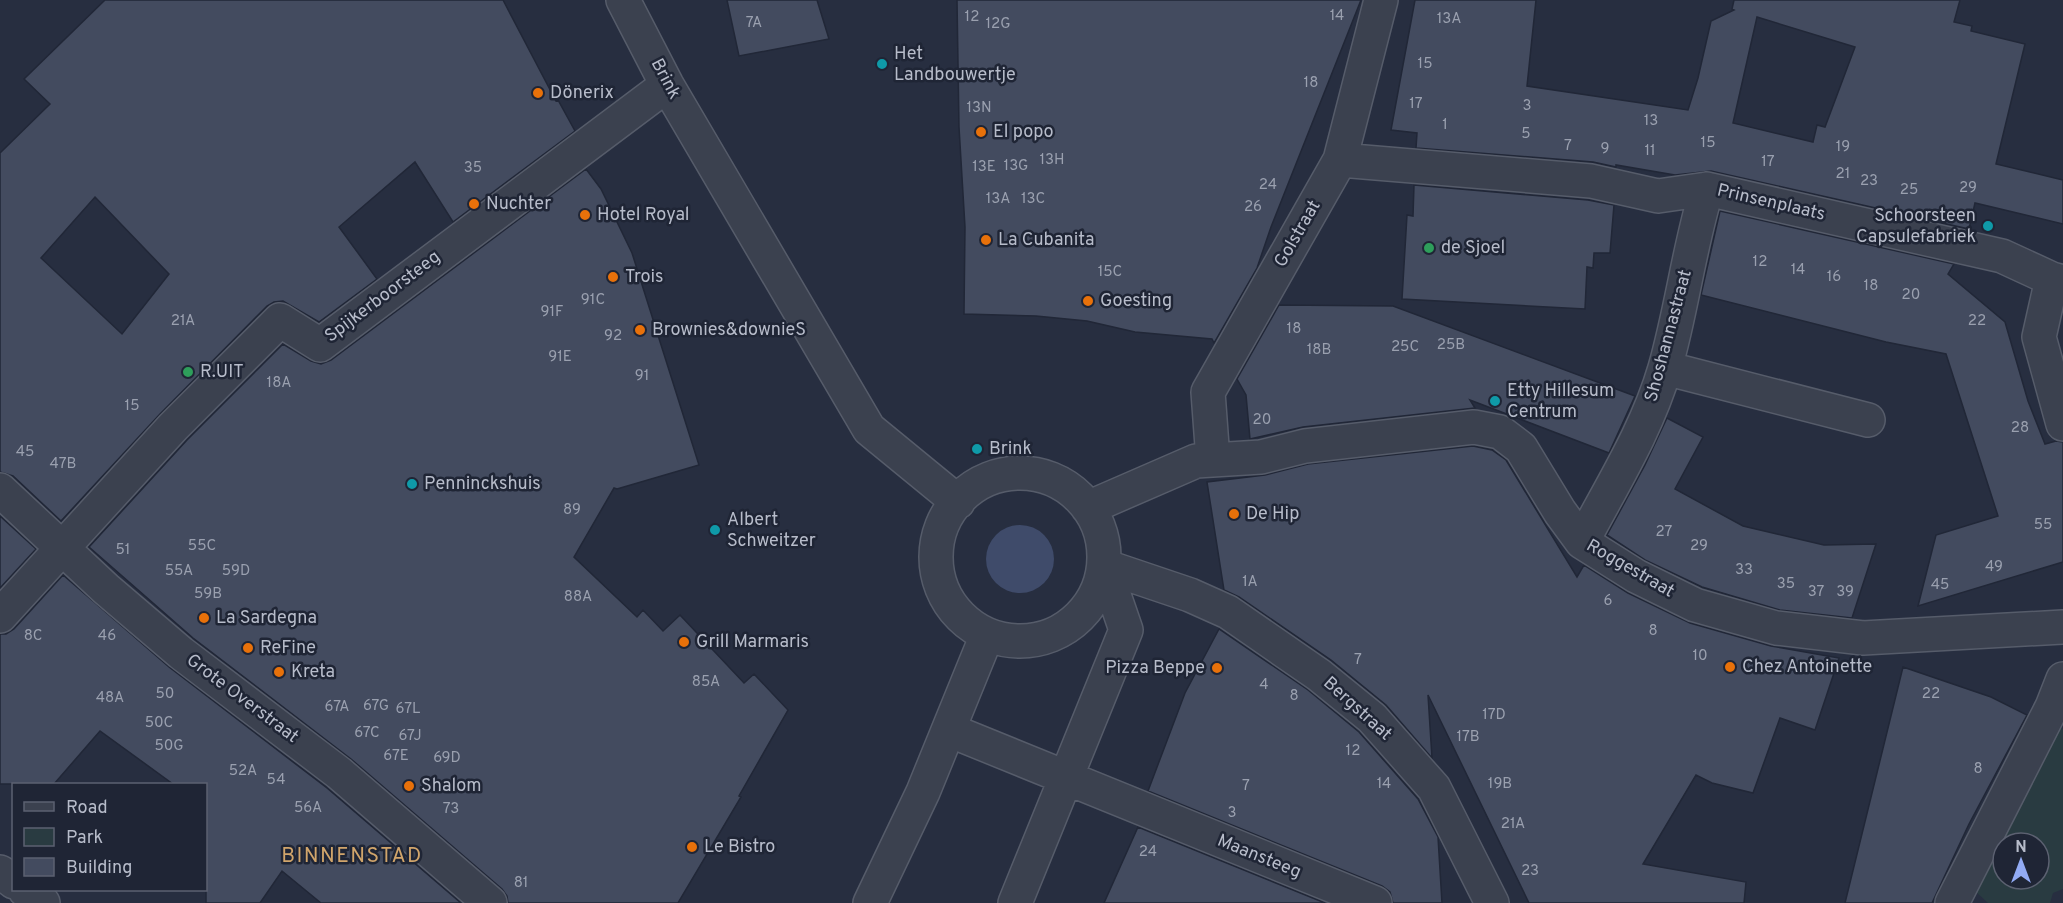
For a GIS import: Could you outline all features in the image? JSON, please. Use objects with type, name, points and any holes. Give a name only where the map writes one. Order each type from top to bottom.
[{"type":"street","name":"Brink","points":[[623,0],[667,85],[869,429],[958,502]]},
{"type":"street","name":"Golstraat","points":[[1213,460],[1208,392],[1340,160],[1381,0]]},
{"type":"street","name":"Spijkerboorsteeg","points":[[0,616],[210,388],[280,320],[320,345],[667,85]]},
{"type":"street","name":"Prinsenplaats","points":[[1340,160],[1591,180],[1658,196],[1707,189],[2002,256],[2057,280],[2039,337],[2063,424]]},
{"type":"street","name":"Shoshannastraat","points":[[1582,542],[1643,429],[1665,368],[1698,219],[1707,189]]},
{"type":"street","points":[[1665,368],[1868,420]]},
{"type":"street","name":"Roggestraat","points":[[1213,460],[1261,457],[1305,446],[1474,427],[1491,430],[1500,432],[1521,448],[1560,512],[1582,542],[1636,576],[1695,605],[1776,628],[1863,638],[2063,627]]},
{"type":"street","points":[[1088,508],[1196,461],[1213,460]]},
{"type":"street","points":[[1015,903],[1126,630],[1104,566],[1103,546],[1098,525],[1088,508],[1059,482],[1041,475],[1022,473],[1002,474],[984,480],[968,490],[942,523],[936,545],[935,567],[941,588],[952,608],[967,624],[987,635],[1012,641],[1038,639],[1063,630],[1083,613],[1097,591],[1104,566]]},
{"type":"street","name":"Grote Overstraat","points":[[0,490],[62,549],[181,653],[339,773],[490,903]]},
{"type":"street","name":"Bergstraat","points":[[1104,566],[1190,595],[1228,612],[1319,675],[1372,718],[1434,788],[1492,903]]},
{"type":"street","points":[[870,903],[923,792],[987,635]]},
{"type":"street","points":[[1952,903],[2052,707],[2063,679]]},
{"type":"street","points":[[949,730],[1066,778]]},
{"type":"street","name":"Maansteeg","points":[[1066,778],[1375,903]]},
{"type":"street","points":[[26,891],[43,903]]},
{"type":"green space","points":[[2059,727],[2063,729],[2063,889],[2053,893],[2050,903],[1988,903],[1975,891],[1991,860],[1991,891],[2051,891],[2051,831],[2006,831]]},
{"type":"water","points":[[1020,525],[1033,527],[1044,535],[1052,546],[1054,559],[1052,572],[1044,583],[1033,591],[1020,593],[1007,591],[996,583],[988,572],[986,559],[988,546],[996,535],[1007,527]]},
{"type":"building","points":[[105,0],[503,0],[556,101],[558,100],[575,131],[453,222],[415,162],[339,227],[377,279],[319,322],[283,301],[267,306],[160,414],[61,521],[13,476],[0,472],[0,153],[50,104],[24,79]],"holes":[[[95,197],[169,274],[122,334],[41,258]]]},
{"type":"building","points":[[727,0],[817,0],[829,39],[739,56]]},
{"type":"building","points":[[957,0],[1361,0],[1257,268],[1214,343],[1212,339],[1135,332],[1087,321],[1036,316],[964,314],[965,227],[959,127]]},
{"type":"building","points":[[1415,0],[1536,0],[1527,86],[1688,110],[1711,21],[1734,10],[1732,9],[1734,0],[1960,0],[1954,22],[1972,26],[1971,31],[2025,44],[1996,164],[2063,180],[2063,224],[1975,203],[1969,229],[1711,171],[1675,175],[1593,162],[1416,148],[1417,133],[1391,130]],"holes":[[[1757,17],[1855,47],[1825,127],[1817,125],[1813,142],[1733,123]]]},
{"type":"building","points":[[586,169],[601,189],[632,253],[699,465],[614,488],[574,557],[637,617],[643,610],[663,631],[680,615],[744,683],[754,674],[788,710],[739,796],[741,797],[678,903],[508,903],[507,896],[502,889],[351,759],[193,638],[89,547],[187,440],[283,344],[311,361],[321,364],[331,360]]},
{"type":"building","points":[[1414,185],[1588,200],[1614,205],[1610,253],[1594,253],[1593,268],[1587,267],[1585,309],[1402,299],[1407,215],[1413,216]]},
{"type":"building","points":[[1720,211],[1954,264],[1948,274],[2005,322],[2028,401],[2045,444],[2063,442],[2063,562],[1918,606],[1936,535],[1998,516],[1946,354],[1886,342],[1701,295]]},
{"type":"building","points":[[1279,305],[1393,306],[1635,396],[1609,453],[1470,400],[1475,408],[1303,427],[1250,439],[1246,395],[1237,379]]},
{"type":"building","points":[[1667,418],[1703,437],[1675,489],[1743,526],[1824,545],[1876,544],[1852,618],[1780,610],[1702,587],[1645,560],[1607,535],[1645,465]]},
{"type":"building","points":[[1473,446],[1492,450],[1506,460],[1577,577],[1584,565],[1628,593],[1690,623],[1771,646],[1839,658],[1815,730],[1780,718],[1753,793],[1712,783],[1696,775],[1643,864],[1746,882],[1744,903],[1529,903],[1428,695],[1432,758],[1386,705],[1331,660],[1239,597],[1224,590],[1207,482],[1265,475],[1308,464]]},
{"type":"building","points":[[0,516],[36,549],[0,588]]},
{"type":"building","points":[[63,575],[169,667],[327,788],[461,903],[321,903],[282,871],[260,903],[206,903],[207,783],[172,783],[100,731],[55,783],[0,784],[0,634],[6,634],[14,629]]},
{"type":"building","points":[[1219,629],[1308,690],[1359,732],[1418,799],[1438,837],[1442,903],[1393,903],[1390,892],[1382,886],[1148,791],[1185,693]]},
{"type":"building","points":[[1903,667],[1991,697],[2027,715],[1969,824],[1932,903],[1845,903]]},
{"type":"building","points":[[1138,827],[1325,903],[1104,903]]},
{"type":"place","name":"Het Landbouwertje","points":[[882,64]]},
{"type":"place","name":"Dönerix","points":[[538,93]]},
{"type":"place","name":"El popo","points":[[981,132]]},
{"type":"place","name":"Nuchter","points":[[474,204]]},
{"type":"place","name":"Hotel Royal","points":[[585,215]]},
{"type":"place","name":"Schoorsteen Capsulefabriek","points":[[1988,226]]},
{"type":"place","name":"La Cubanita","points":[[986,240]]},
{"type":"place","name":"de Sjoel","points":[[1429,248]]},
{"type":"place","name":"Trois","points":[[613,277]]},
{"type":"place","name":"Goesting","points":[[1088,301]]},
{"type":"place","name":"Brownies&downieS","points":[[640,330]]},
{"type":"place","name":"R.UIT","points":[[188,372]]},
{"type":"place","name":"Etty Hillesum Centrum","points":[[1495,401]]},
{"type":"place","name":"Brink","points":[[977,449]]},
{"type":"place","name":"Penninckshuis","points":[[412,484]]},
{"type":"place","name":"De Hip","points":[[1234,514]]},
{"type":"place","name":"Albert Schweitzer","points":[[715,530]]},
{"type":"place","name":"La Sardegna","points":[[204,618]]},
{"type":"place","name":"Grill Marmaris","points":[[684,642]]},
{"type":"place","name":"ReFine","points":[[248,648]]},
{"type":"place","name":"Chez Antoinette","points":[[1730,667]]},
{"type":"place","name":"Pizza Beppe","points":[[1217,668]]},
{"type":"place","name":"Kreta","points":[[279,672]]},
{"type":"place","name":"Shalom","points":[[409,786]]},
{"type":"place","name":"Le Bistro","points":[[692,847]]},
{"type":"district","name":"BINNENSTAD","points":[[352,856]]}]
